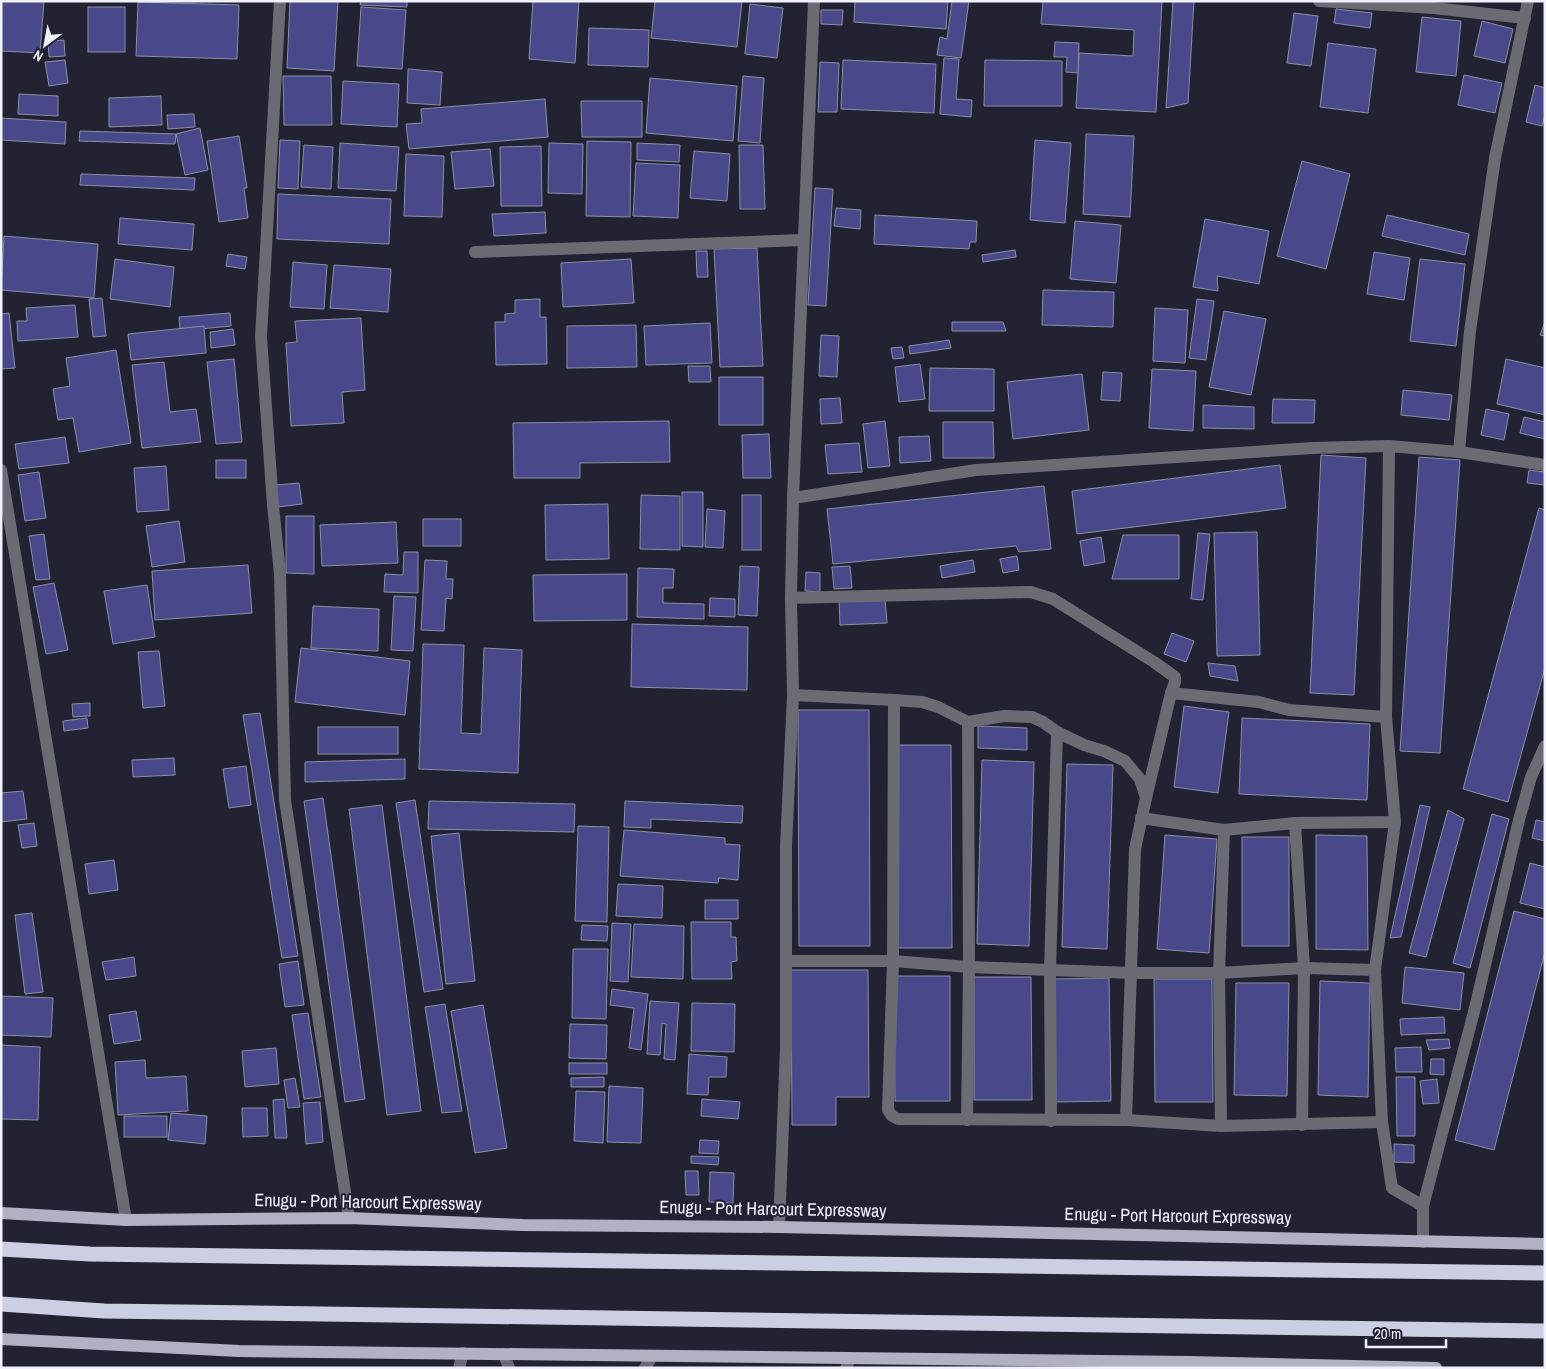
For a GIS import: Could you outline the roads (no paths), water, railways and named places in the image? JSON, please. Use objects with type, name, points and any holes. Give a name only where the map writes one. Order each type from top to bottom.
[{"type":"highway","points":[[1,1249],[90,1254],[1545,1273]]},
{"type":"highway","points":[[1,1304],[104,1310],[1545,1331]]},
{"type":"main road","name":"Enugu - Port Harcourt Expressway","points":[[1,1213],[126,1220],[349,1218],[524,1225],[778,1227],[1545,1244]]},
{"type":"main road","points":[[1,1339],[239,1351],[652,1356],[848,1363],[1436,1368]]},
{"type":"street","points":[[280,1],[261,337],[273,506],[280,574],[285,800],[349,1218]]},
{"type":"street","points":[[778,1227],[786,1047],[786,847],[793,695],[791,598],[793,498],[814,1]]},
{"type":"street","points":[[1319,1],[1433,8],[1526,18]]},
{"type":"street","points":[[1459,452],[1470,331],[1494,168],[1528,1]]},
{"type":"street","points":[[475,252],[803,240]]},
{"type":"street","points":[[793,498],[976,470],[1313,448],[1389,446],[1459,452],[1545,465]]},
{"type":"street","points":[[1389,446],[1386,717],[1395,822],[1375,970],[1382,1122],[1392,1188],[1423,1206]]},
{"type":"street","points":[[1,470],[126,1220]]},
{"type":"street","points":[[791,598],[1031,592],[1053,599],[1175,677],[1135,849],[1126,1120]]},
{"type":"street","points":[[1171,693],[1260,702],[1289,710],[1386,717]]},
{"type":"street","points":[[793,695],[922,702],[938,707],[968,722],[1004,716],[1032,717],[1084,745],[1104,751],[1125,761],[1140,779],[1146,798]]},
{"type":"street","points":[[894,700],[893,961],[888,1110],[892,1116],[898,1119],[1126,1120],[1221,1126],[1382,1122]]},
{"type":"street","points":[[967,1120],[969,967],[968,722]]},
{"type":"street","points":[[1051,1121],[1050,970],[1057,732]]},
{"type":"street","points":[[1423,1242],[1423,1206],[1476,1004],[1519,820],[1531,777],[1545,746]]},
{"type":"street","points":[[1141,818],[1224,830],[1295,823],[1395,822]]},
{"type":"street","points":[[1295,823],[1304,968],[1302,1125]]},
{"type":"street","points":[[1221,1126],[1219,973],[1224,830]]},
{"type":"street","points":[[786,961],[893,961],[969,967],[1132,973],[1219,973],[1304,968],[1375,970]]},
{"type":"street","points":[[459,1368],[463,1354]]},
{"type":"street","points":[[504,1354],[509,1368]]},
{"type":"street","points":[[645,1368],[652,1356]]}]
